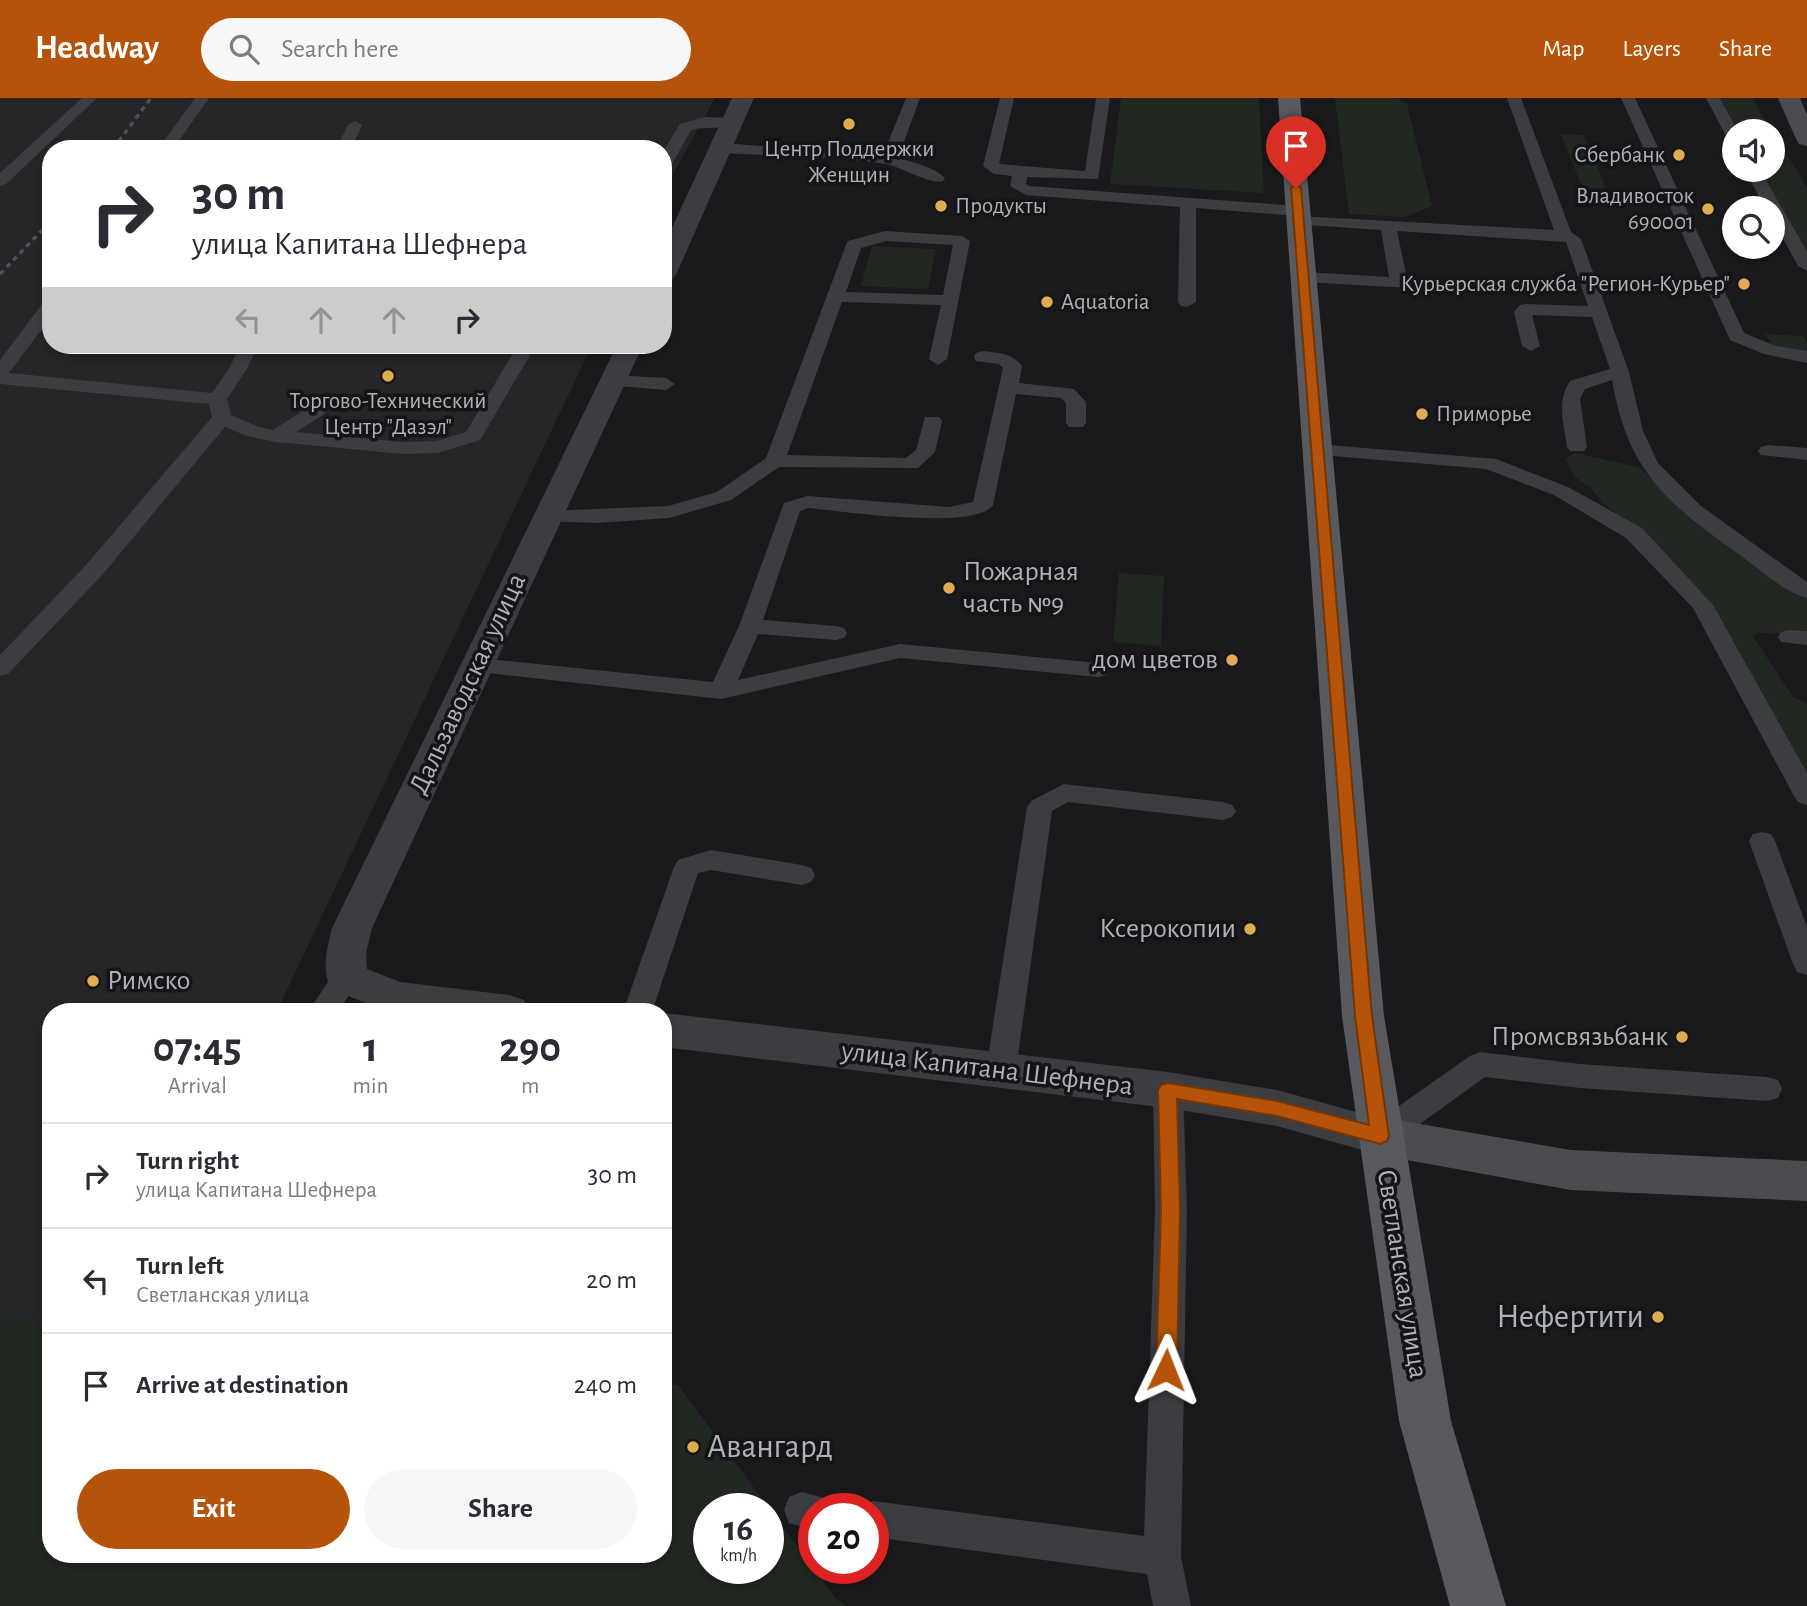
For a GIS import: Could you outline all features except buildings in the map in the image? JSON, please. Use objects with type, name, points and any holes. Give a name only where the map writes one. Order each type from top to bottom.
[{"type":"main road","name":"Светланская улица","points":[[1289,98],[1363,1016],[1425,1421],[1478,1606]]},
{"type":"main road","points":[[1789,98],[1807,139]]},
{"type":"main road","name":"улица Капитана Шефнера","points":[[1380,1136],[1571,1170],[1807,1181]]},
{"type":"street","points":[[672,256],[743,98]]},
{"type":"street","name":"Дальзаводская улица","points":[[346,978],[346,953],[352,928],[626,354]]},
{"type":"street","points":[[346,978],[390,1003]]},
{"type":"street","name":"улица Капитана Шефнера","points":[[672,1031],[1168,1090],[1277,1108],[1380,1136]]},
{"type":"lane","points":[[44,140],[90,98]]},
{"type":"lane","points":[[172,140],[202,98]]},
{"type":"lane","points":[[889,160],[913,98]]},
{"type":"lane","points":[[1007,98],[991,166],[999,171],[1092,176],[1103,98]]},
{"type":"lane","points":[[1514,98],[1564,235]]},
{"type":"lane","points":[[1628,98],[1736,336],[1766,350],[1807,357]]},
{"type":"lane","points":[[1713,98],[1724,119]]},
{"type":"lane","points":[[672,150],[685,127],[705,121],[733,122]]},
{"type":"lane","points":[[348,140],[355,125]]},
{"type":"lane","points":[[0,181],[42,142]]},
{"type":"lane","points":[[722,148],[889,160],[925,171],[937,178]]},
{"type":"lane","points":[[1020,173],[1018,186],[1026,190],[1188,204],[1388,226],[1438,222],[1564,235],[1573,239],[1620,372],[1633,430],[1649,464],[1685,503],[1788,580],[1807,591]]},
{"type":"lane","points":[[1759,182],[1807,266]]},
{"type":"lane","points":[[1187,302],[1188,204]]},
{"type":"lane","points":[[1388,226],[1399,283]]},
{"type":"lane","points":[[775,461],[854,245],[885,236],[962,241],[938,359]]},
{"type":"lane","points":[[1304,277],[1446,285]]},
{"type":"lane","points":[[836,297],[951,300]]},
{"type":"lane","points":[[1531,346],[1523,312],[1526,309],[1598,312]]},
{"type":"lane","points":[[42,317],[0,376],[219,408],[254,432],[276,436],[404,447],[438,447],[473,436],[522,354]]},
{"type":"lane","points":[[0,669],[95,569],[219,408],[245,354]]},
{"type":"lane","points":[[721,691],[750,626],[791,507],[807,502],[949,513],[970,511],[982,505],[1013,366],[1004,359],[983,357]]},
{"type":"lane","points":[[1577,447],[1570,399],[1577,385],[1620,372]]},
{"type":"lane","points":[[612,381],[666,384]]},
{"type":"lane","points":[[1009,388],[1067,393],[1076,402],[1076,423]]},
{"type":"lane","points":[[276,436],[316,411]]},
{"type":"lane","points":[[547,517],[669,512],[723,496],[775,461],[911,464],[925,452],[932,421]]},
{"type":"lane","points":[[1317,450],[1489,463],[1561,491],[1634,533],[1702,605],[1807,796]]},
{"type":"lane","points":[[1768,451],[1807,454]]},
{"type":"lane","points":[[750,626],[836,633]]},
{"type":"lane","points":[[478,665],[721,691],[900,651],[1098,670]]},
{"type":"lane","points":[[1001,1070],[1040,807],[1064,793],[1223,811]]},
{"type":"lane","points":[[1762,841],[1807,964]]},
{"type":"lane","points":[[640,1003],[687,867],[711,860],[802,875]]},
{"type":"lane","points":[[328,1003],[346,978]]},
{"type":"lane","points":[[1380,1136],[1480,1064],[1580,1076],[1767,1089]]},
{"type":"lane","points":[[1168,1090],[1171,1210],[1162,1557],[1172,1606]]},
{"type":"lane","points":[[889,1521],[1162,1557]]},
{"type":"shaded area","points":[[0,98],[715,98],[672,177],[672,140],[42,140],[42,354],[588,354],[281,1003],[42,1003],[42,1364],[0,1424]]},
{"type":"shaded area","points":[[1121,98],[1259,98],[1264,193],[1110,184]]},
{"type":"shaded area","points":[[1335,98],[1398,98],[1407,104],[1432,206],[1405,217],[1349,214]]},
{"type":"shaded area","points":[[1721,98],[1752,98],[1765,119],[1732,119]]},
{"type":"shaded area","points":[[1561,134],[1584,135],[1609,196],[1585,195]]},
{"type":"shaded area","points":[[1785,151],[1807,187],[1807,251],[1785,213],[1785,196],[1775,196],[1767,182],[1785,182]]},
{"type":"shaded area","points":[[872,246],[936,249],[928,289],[861,286]]},
{"type":"shaded area","points":[[1765,334],[1803,336],[1807,343],[1807,353],[1775,348]]},
{"type":"shaded area","points":[[1575,453],[1639,467],[1677,504],[1807,596],[1807,634],[1759,633],[1753,636],[1793,697],[1807,704],[1807,783],[1731,643],[1641,532],[1605,505],[1573,475],[1566,459]]},
{"type":"shaded area","points":[[1119,573],[1164,576],[1161,646],[1113,642]]},
{"type":"shaded area","name":"Авангард","points":[[5,1315],[42,1319],[42,1563],[672,1563],[672,1385],[678,1385],[758,1493],[693,1493],[693,1584],[784,1584],[784,1528],[798,1547],[798,1584],[825,1584],[837,1600],[847,1606],[0,1606],[0,1323]]},
{"type":"railway","points":[[120,140],[151,98]]},
{"type":"railway","points":[[0,274],[42,230]]},
{"type":"place","name":"Центр Поддержки Женщин","points":[[849,124]]},
{"type":"place","name":"Сбербанк","points":[[1679,155]]},
{"type":"place","name":"Продукты","points":[[941,206]]},
{"type":"place","name":"Владивосток 690001","points":[[1708,209]]},
{"type":"place","name":"Курьерская служба \"Регион-Курьер\"","points":[[1744,284]]},
{"type":"place","name":"Aquatoria","points":[[1047,302]]},
{"type":"place","name":"Торгово-Технический Центр \"Дазэл\"","points":[[388,376]]},
{"type":"place","name":"Приморье","points":[[1422,414]]},
{"type":"place","name":"Пожарная часть №9","points":[[949,588]]},
{"type":"place","name":"дом цветов","points":[[1232,660]]},
{"type":"place","name":"Ксерокопии","points":[[1250,929]]},
{"type":"place","name":"Римско","points":[[93,981]]},
{"type":"place","name":"Промсвязьбанк","points":[[1682,1037]]},
{"type":"place","name":"Нефертити","points":[[1658,1317]]},
{"type":"place","name":"Авангард","points":[[693,1447]]},
{"type":"route","points":[[1166,1370],[1171,1210],[1168,1090],[1277,1108],[1380,1136],[1363,1016],[1296,188]]}]
